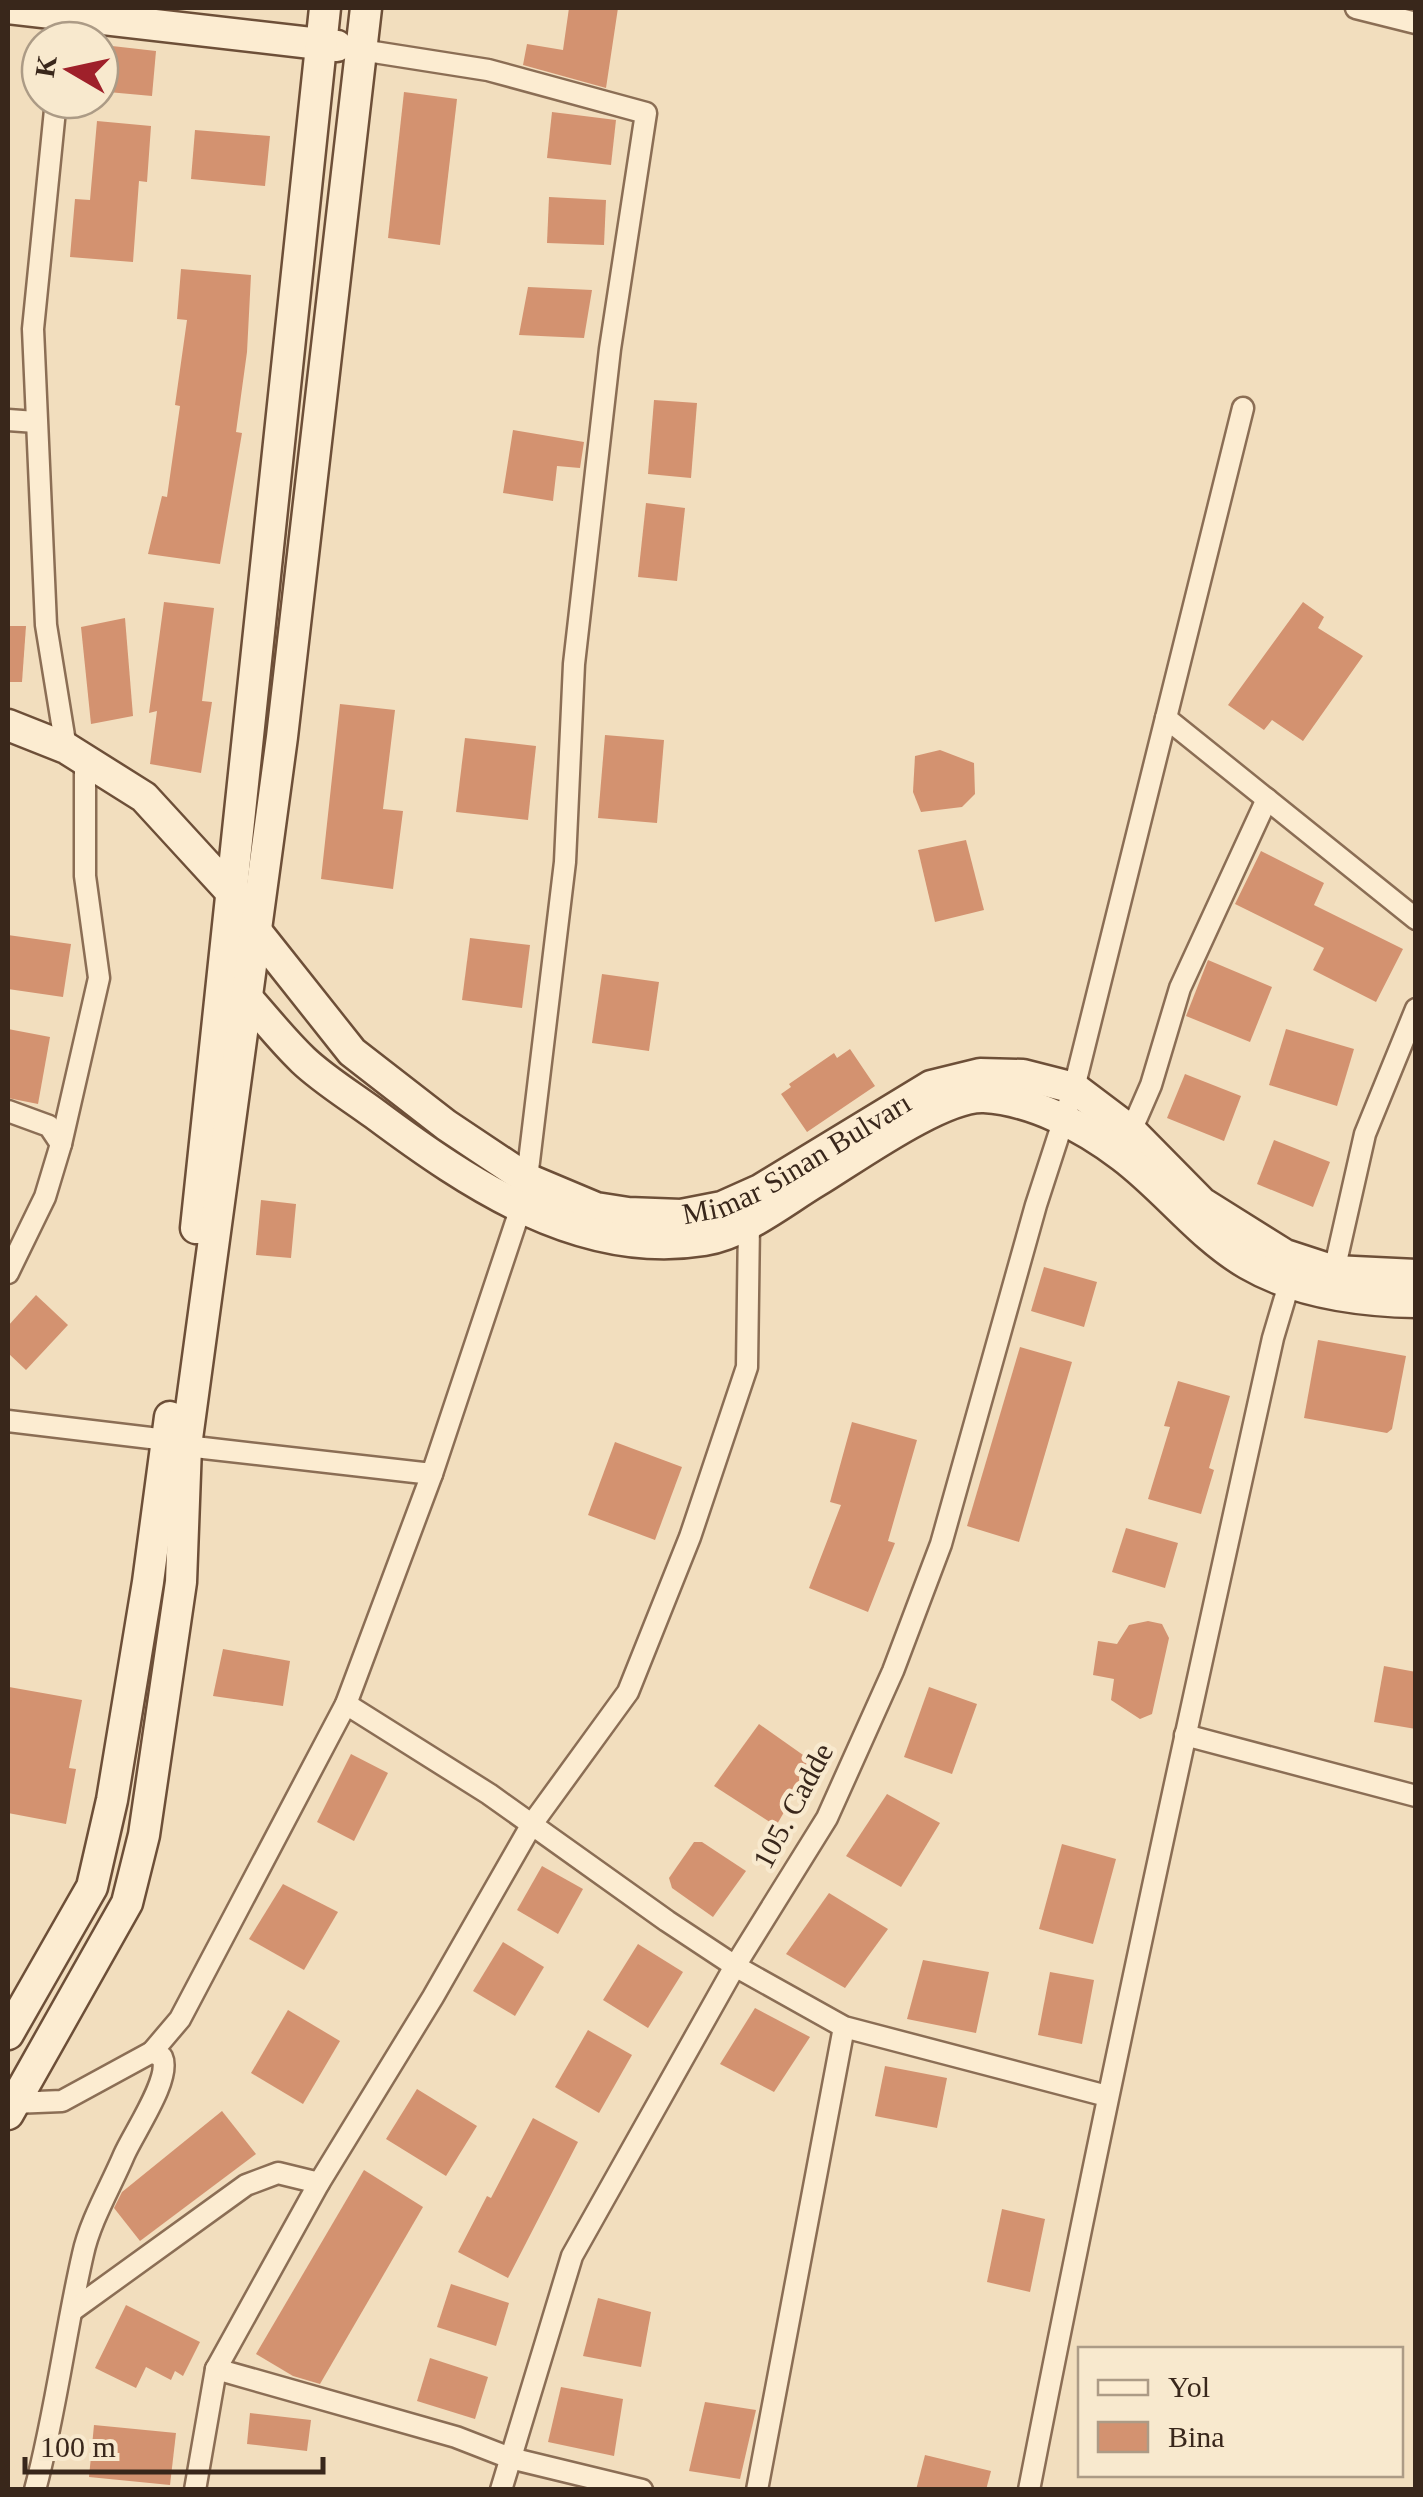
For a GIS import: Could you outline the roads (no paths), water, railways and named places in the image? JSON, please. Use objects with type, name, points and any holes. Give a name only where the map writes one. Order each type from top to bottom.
[{"type":"main road","points":[[8,8],[64,20]]},
{"type":"main road","points":[[10,2108],[127,1903],[144,1835],[162,1730],[181,1582],[176,1443],[193,1254],[325,8]]},
{"type":"main road","points":[[8,2034],[92,1887],[112,1800],[148,1582],[176,1443],[256,931],[292,659],[366,8]]},
{"type":"main road","points":[[120,25],[361,50]]},
{"type":"main road","name":"Mimar Sinan Bulvarı","points":[[8,724],[75,754],[144,796],[233,894],[256,931],[352,1052],[446,1125],[524,1193],[606,1240],[661,1244],[708,1239],[748,1223],[908,1126],[955,1102],[982,1097],[1066,1120],[1123,1156],[1193,1222],[1248,1264],[1321,1292],[1416,1302]]},
{"type":"main road","name":"Mimar Sinan Bulvarı","points":[[226,952],[247,998],[304,1062],[440,1162],[524,1193],[628,1214],[681,1215],[722,1207],[760,1190],[932,1086],[980,1074],[1022,1075],[1074,1088],[1131,1132],[1202,1203],[1285,1255],[1334,1271],[1416,1275]]},
{"type":"street","points":[[1356,8],[1416,23]]},
{"type":"street","points":[[10,2108],[62,2101],[152,2052],[180,2019],[346,1704],[432,1474],[524,1193],[565,862],[574,664],[610,349],[646,113],[488,70],[361,50]]},
{"type":"street","points":[[8,1272],[45,1197],[99,978],[85,876],[75,754],[46,625],[33,329],[54,120]]},
{"type":"street","name":"105. Cadde","points":[[501,2490],[572,2256],[735,1966],[826,1818],[893,1671],[941,1544],[1036,1205],[1066,1120],[1243,408]]},
{"type":"street","points":[[8,420],[36,422]]},
{"type":"street","points":[[1166,718],[1416,918]]},
{"type":"street","points":[[1131,1132],[1152,1085],[1180,988],[1267,799]]},
{"type":"street","points":[[1334,1271],[1365,1134],[1416,1008]]},
{"type":"street","points":[[8,1112],[49,1126],[61,1144]]},
{"type":"street","points":[[195,2490],[216,2369],[319,2182],[452,1966],[532,1824],[628,1692],[690,1536],[747,1368],[748,1223]]},
{"type":"street","points":[[1029,2490],[1185,1735],[1290,1281]]},
{"type":"street","points":[[8,1421],[432,1474]]},
{"type":"street","points":[[346,1704],[532,1824],[667,1922],[735,1966],[844,2027],[1108,2096]]},
{"type":"street","points":[[1185,1735],[1416,1796]]},
{"type":"street","points":[[757,2490],[844,2027]]},
{"type":"street","points":[[35,2490],[83,2251],[136,2128],[164,2078],[166,2066],[162,2057],[152,2052]]},
{"type":"street","points":[[73,2310],[246,2185],[278,2173],[319,2182]]},
{"type":"street","points":[[216,2369],[456,2438],[510,2458],[642,2490]]}]
